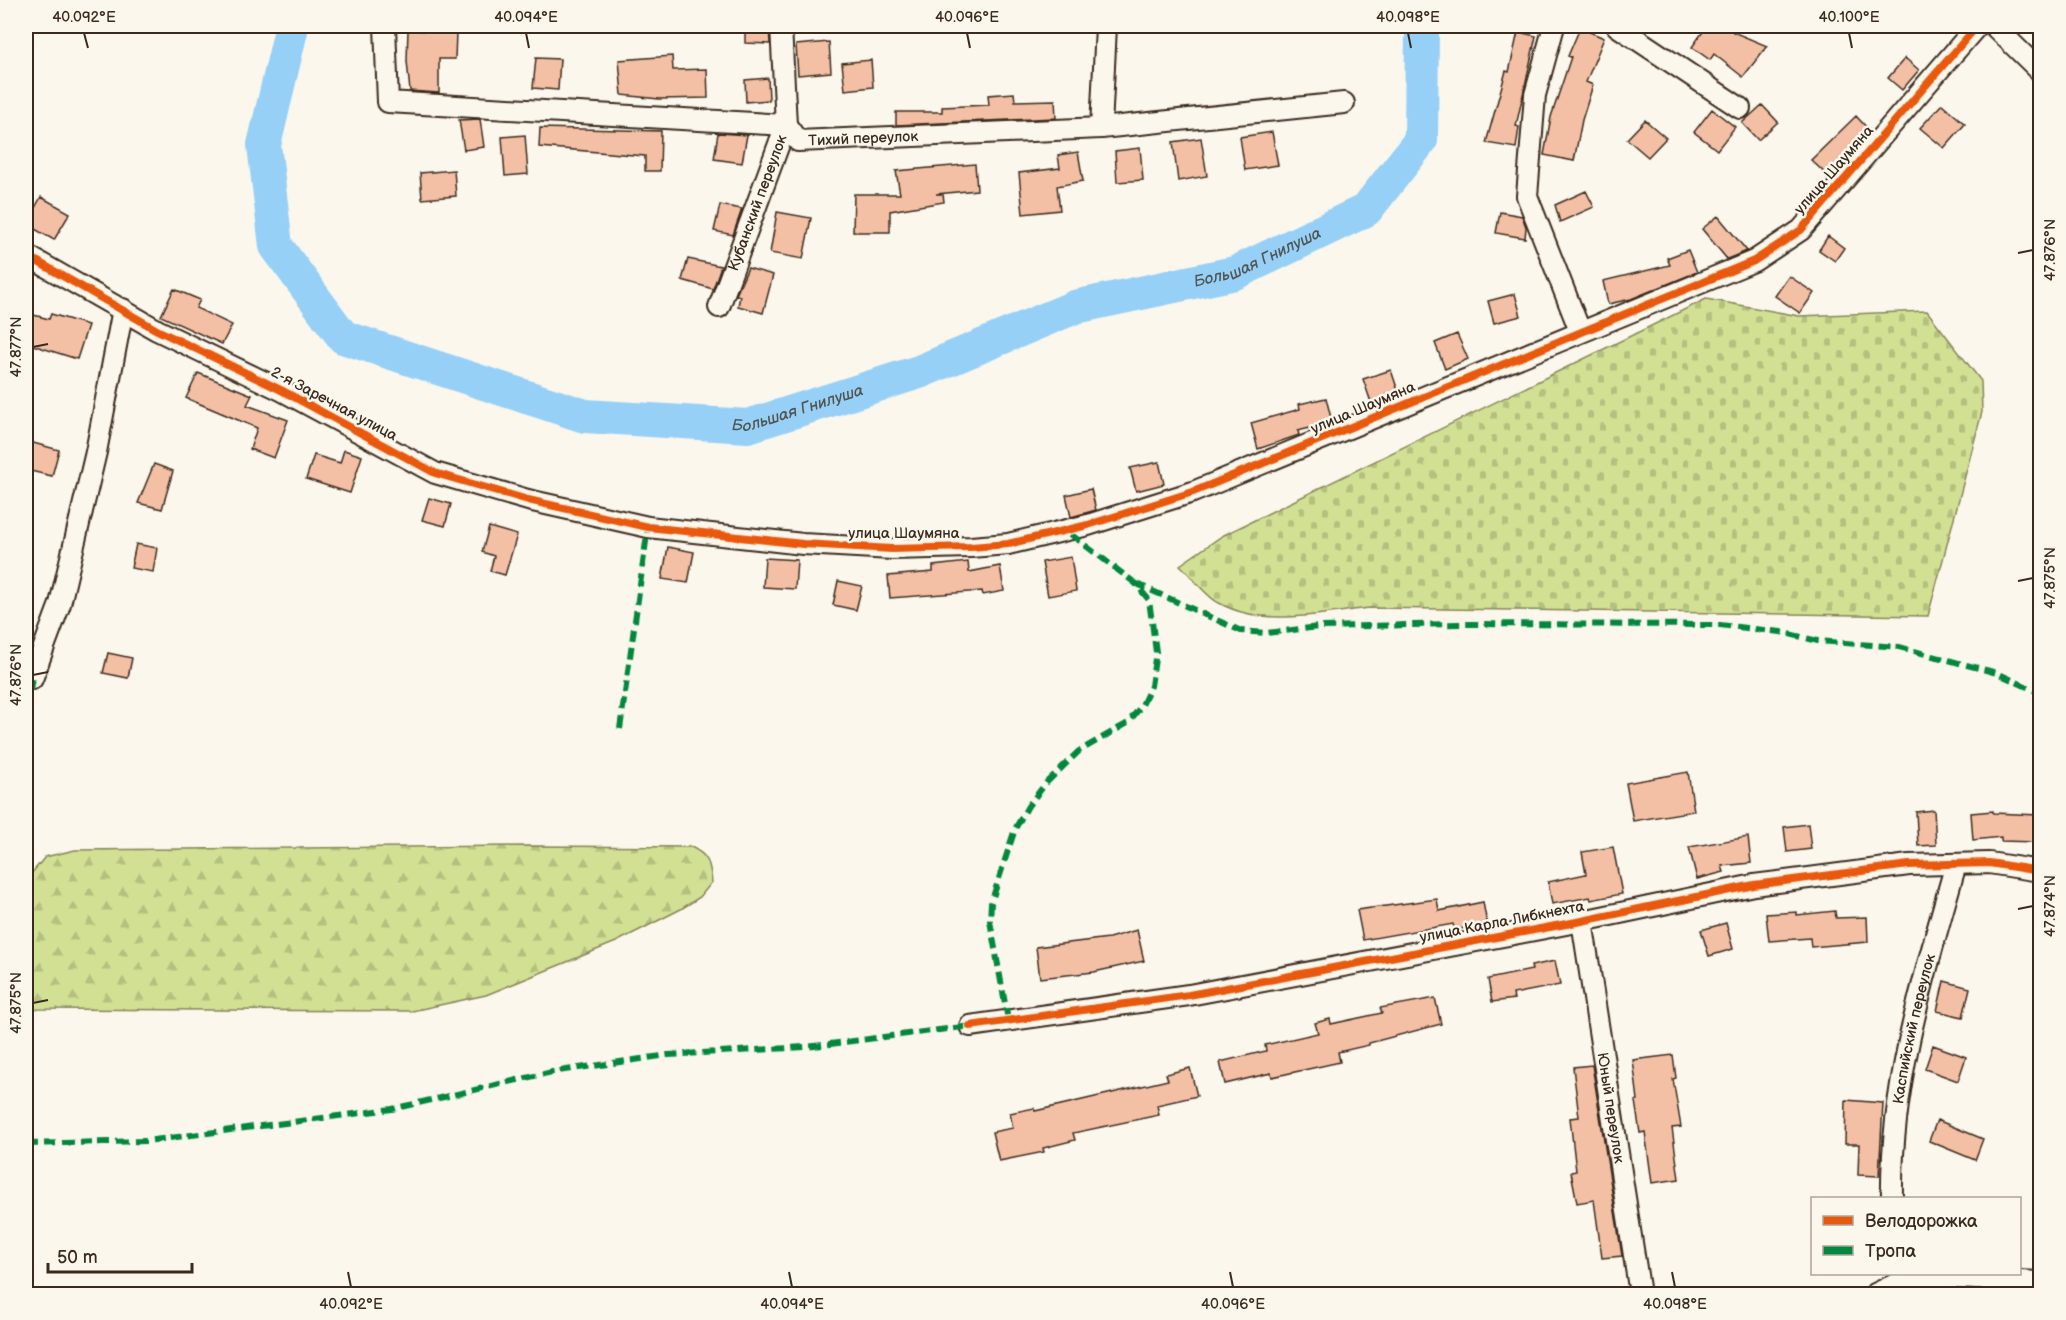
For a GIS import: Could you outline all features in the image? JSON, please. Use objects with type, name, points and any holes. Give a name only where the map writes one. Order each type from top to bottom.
[{"type":"street","points":[[384,26],[388,102],[786,125]]},
{"type":"street","name":"Кубанский переулок","points":[[719,307],[786,125],[781,26]]},
{"type":"street","points":[[1101,129],[1106,26]]},
{"type":"street","points":[[1554,26],[1534,95],[1527,196],[1580,331]]},
{"type":"street","points":[[1617,26],[1740,108]]},
{"type":"street","name":"улица Шаумяна","points":[[648,527],[803,544],[892,549],[1008,544],[1132,513],[1193,492],[1754,261],[1801,230],[1977,26]]},
{"type":"street","points":[[1994,26],[2040,70]]},
{"type":"street","name":"Тихий переулок","points":[[786,125],[798,141],[1101,129],[1344,103]]},
{"type":"street","name":"2-я Заречная улица","points":[[26,255],[123,309],[435,473],[528,500],[648,527]]},
{"type":"street","points":[[32,679],[60,604],[96,452],[123,309]]},
{"type":"street","name":"улица Карла Либкнехта","points":[[970,1026],[1189,995],[1582,921],[1754,885],[1909,865],[1989,863],[2040,872]]},
{"type":"street","name":"Каспийский переулок","points":[[1892,1197],[1892,1156],[1903,1074],[1924,976],[1956,864]]},
{"type":"street","name":"Юный переулок","points":[[1582,921],[1640,1294]]},
{"type":"street","points":[[1875,1294],[1911,1275],[2040,1281]]},
{"type":"green space","points":[[1706,299],[1799,316],[1927,311],[1981,381],[1982,412],[1928,616],[1370,608],[1274,617],[1236,611],[1219,603],[1204,591],[1180,565],[1222,536]]},
{"type":"green space","points":[[691,847],[707,860],[712,882],[700,897],[681,909],[616,942],[486,995],[412,1011],[32,1009],[26,1005],[26,880],[45,857],[75,850]]},
{"type":"building","points":[[745,26],[769,27],[770,44],[745,43]]},
{"type":"building","points":[[1707,26],[1738,26],[1733,32],[1767,46],[1743,77],[1714,54],[1710,60],[1692,47]]},
{"type":"building","points":[[1580,28],[1604,38],[1586,82],[1593,85],[1582,120],[1574,161],[1544,155],[1551,117],[1571,57],[1568,56]]},
{"type":"building","points":[[408,30],[456,32],[455,59],[439,59],[439,93],[410,91],[407,61]]},
{"type":"building","points":[[1518,32],[1536,36],[1516,126],[1519,127],[1516,148],[1486,143],[1506,71],[1509,72]]},
{"type":"building","points":[[829,42],[831,72],[798,75],[796,45]]},
{"type":"building","points":[[672,56],[673,70],[707,69],[708,98],[659,99],[622,95],[619,60]]},
{"type":"building","points":[[536,58],[560,59],[558,90],[533,88]]},
{"type":"building","points":[[1905,58],[1919,70],[1902,90],[1888,78]]},
{"type":"building","points":[[871,60],[873,87],[845,90],[842,63]]},
{"type":"building","points":[[768,78],[769,100],[746,102],[745,80]]},
{"type":"building","points":[[1014,93],[1015,101],[1055,100],[1056,118],[896,125],[896,112],[942,112],[942,107],[989,105],[988,95]]},
{"type":"building","points":[[1942,104],[1965,124],[1944,148],[1920,128]]},
{"type":"building","points":[[1762,105],[1778,122],[1758,140],[1742,123]]},
{"type":"building","points":[[1712,109],[1735,127],[1717,150],[1694,132]]},
{"type":"building","points":[[1856,116],[1870,131],[1827,175],[1811,160]]},
{"type":"building","points":[[480,119],[484,147],[464,150],[459,120]]},
{"type":"building","points":[[1645,120],[1666,138],[1648,157],[1627,139]]},
{"type":"building","points":[[540,128],[661,131],[660,171],[645,171],[645,156],[539,147]]},
{"type":"building","points":[[1272,132],[1278,165],[1245,170],[1240,137]]},
{"type":"building","points":[[718,133],[747,135],[742,163],[714,159]]},
{"type":"building","points":[[525,135],[528,174],[505,176],[502,137]]},
{"type":"building","points":[[1201,138],[1207,176],[1178,181],[1173,142]]},
{"type":"building","points":[[1140,148],[1143,180],[1117,182],[1115,151]]},
{"type":"building","points":[[1078,152],[1083,181],[1057,186],[1060,210],[1023,214],[1019,173],[1060,168],[1058,155]]},
{"type":"building","points":[[975,164],[977,190],[936,194],[943,194],[944,202],[890,211],[890,232],[853,232],[854,194],[900,194],[896,171]]},
{"type":"building","points":[[454,170],[456,196],[422,199],[420,173]]},
{"type":"building","points":[[1586,191],[1594,207],[1560,222],[1555,205]]},
{"type":"building","points":[[41,197],[70,213],[54,240],[26,224]]},
{"type":"building","points":[[720,205],[742,209],[733,235],[714,231]]},
{"type":"building","points":[[777,212],[811,218],[803,259],[770,253]]},
{"type":"building","points":[[1500,212],[1522,216],[1526,227],[1525,238],[1496,233]]},
{"type":"building","points":[[1718,216],[1747,251],[1727,259],[1702,229]]},
{"type":"building","points":[[1828,236],[1844,248],[1835,261],[1819,250]]},
{"type":"building","points":[[1688,250],[1697,272],[1631,299],[1608,304],[1603,281],[1670,265],[1667,258]]},
{"type":"building","points":[[688,259],[721,266],[713,289],[682,280]]},
{"type":"building","points":[[748,268],[773,275],[763,313],[738,306],[740,296],[736,295]]},
{"type":"building","points":[[1789,276],[1814,293],[1800,313],[1775,296]]},
{"type":"building","points":[[174,289],[200,300],[196,308],[232,325],[222,344],[161,316]]},
{"type":"building","points":[[1515,294],[1521,316],[1494,323],[1488,301]]},
{"type":"building","points":[[26,313],[49,319],[51,314],[88,325],[77,359],[26,343]]},
{"type":"building","points":[[1457,334],[1468,359],[1445,369],[1435,343]]},
{"type":"building","points":[[1391,370],[1399,394],[1372,405],[1363,379]]},
{"type":"building","points":[[198,373],[252,395],[247,405],[288,420],[274,458],[250,449],[257,428],[186,398]]},
{"type":"building","points":[[1326,398],[1332,422],[1298,431],[1299,435],[1258,449],[1251,423],[1300,409],[1299,404]]},
{"type":"building","points":[[26,441],[59,450],[52,476],[26,470]]},
{"type":"building","points":[[344,450],[362,456],[350,493],[306,479],[314,455],[340,463]]},
{"type":"building","points":[[1159,462],[1164,484],[1136,491],[1130,468]]},
{"type":"building","points":[[154,464],[173,471],[162,509],[138,503]]},
{"type":"building","points":[[1091,489],[1096,510],[1071,517],[1066,495]]},
{"type":"building","points":[[429,498],[451,504],[445,526],[422,520]]},
{"type":"building","points":[[489,527],[517,535],[505,575],[490,571],[494,556],[482,552]]},
{"type":"building","points":[[136,544],[157,548],[153,572],[131,568]]},
{"type":"building","points":[[668,547],[694,552],[688,583],[662,579]]},
{"type":"building","points":[[1071,557],[1076,591],[1048,596],[1042,562]]},
{"type":"building","points":[[765,558],[797,560],[795,589],[763,587]]},
{"type":"building","points":[[968,562],[969,572],[1000,566],[1004,591],[983,595],[982,591],[890,598],[888,576],[933,572],[933,566]]},
{"type":"building","points":[[838,581],[862,586],[856,610],[833,605]]},
{"type":"building","points":[[108,653],[132,658],[128,678],[103,673]]},
{"type":"building","points":[[1688,772],[1694,811],[1633,821],[1626,783]]},
{"type":"building","points":[[1934,810],[1936,845],[1918,846],[1916,812]]},
{"type":"building","points":[[1993,811],[1993,813],[2039,815],[2038,842],[2001,841],[2001,837],[1973,840],[1971,813]]},
{"type":"building","points":[[1808,824],[1811,849],[1787,852],[1784,827]]},
{"type":"building","points":[[1748,837],[1751,863],[1722,866],[1724,872],[1697,879],[1689,847]]},
{"type":"building","points":[[1613,847],[1622,894],[1552,904],[1548,882],[1586,874],[1582,852]]},
{"type":"building","points":[[1437,899],[1439,911],[1483,902],[1487,924],[1455,930],[1453,924],[1363,940],[1357,910]]},
{"type":"building","points":[[1835,911],[1836,918],[1867,917],[1868,942],[1811,947],[1810,938],[1769,941],[1766,914],[1797,912],[1797,915]]},
{"type":"building","points":[[1726,923],[1733,949],[1709,956],[1701,930]]},
{"type":"building","points":[[1137,930],[1144,961],[1094,972],[1040,978],[1036,947],[1109,938]]},
{"type":"building","points":[[1555,961],[1560,985],[1513,994],[1514,999],[1492,1002],[1488,979],[1532,970],[1531,966]]},
{"type":"building","points":[[1944,981],[1970,988],[1963,1017],[1937,1011]]},
{"type":"building","points":[[1435,998],[1441,1024],[1338,1052],[1340,1062],[1272,1077],[1271,1073],[1225,1084],[1220,1062],[1266,1051],[1265,1045],[1318,1033],[1315,1023],[1330,1019],[1331,1024],[1382,1013],[1380,1008]]},
{"type":"building","points":[[1933,1045],[1966,1057],[1958,1081],[1925,1069]]},
{"type":"building","points":[[1673,1055],[1676,1078],[1673,1079],[1681,1127],[1672,1128],[1679,1179],[1652,1183],[1645,1132],[1640,1133],[1635,1101],[1638,1100],[1633,1060]]},
{"type":"building","points":[[1592,1065],[1622,1256],[1602,1258],[1594,1200],[1577,1203],[1571,1172],[1576,1171],[1570,1118],[1579,1117],[1573,1067]]},
{"type":"building","points":[[1190,1068],[1197,1096],[1157,1105],[1159,1115],[1073,1133],[1075,1140],[1043,1148],[1044,1152],[999,1161],[992,1132],[1013,1128],[1010,1113],[1034,1108],[1035,1111],[1168,1080],[1166,1074]]},
{"type":"building","points":[[1846,1100],[1883,1103],[1879,1176],[1858,1175],[1859,1144],[1845,1144]]},
{"type":"building","points":[[1937,1120],[1983,1139],[1975,1160],[1929,1141]]},
{"type":"waterway","name":"Большая Гнилуша","points":[[292,26],[264,145],[276,246],[343,337],[585,416],[748,426],[919,372],[1075,307],[1235,273],[1366,210],[1421,140],[1422,26]]},
{"type":"marked path","points":[[620,729],[648,527]]},
{"type":"marked path","points":[[1008,1020],[990,921],[991,903],[1015,829],[1028,806],[1046,783],[1079,751],[1128,723],[1142,705],[1151,686],[1156,652],[1149,600],[1135,583],[1065,530]]},
{"type":"marked path","points":[[1135,583],[1241,631],[1266,633],[1319,627],[1458,624],[1720,625],[1781,632],[1818,641],[1899,647],[1997,673],[2040,693]]},
{"type":"marked path","points":[[26,708],[32,679]]},
{"type":"marked path","points":[[26,1144],[146,1141],[392,1109],[552,1072],[668,1055],[806,1047],[970,1026]]},
{"type":"cycle path","points":[[26,255],[157,330],[281,390],[435,473],[528,500],[648,527],[803,544],[892,549],[1008,544],[1088,525],[1193,492],[1754,261],[1801,230],[1977,26]]},
{"type":"cycle path","points":[[970,1026],[1189,995],[1582,921],[1754,885],[1909,865],[1989,863],[2040,871]]}]
